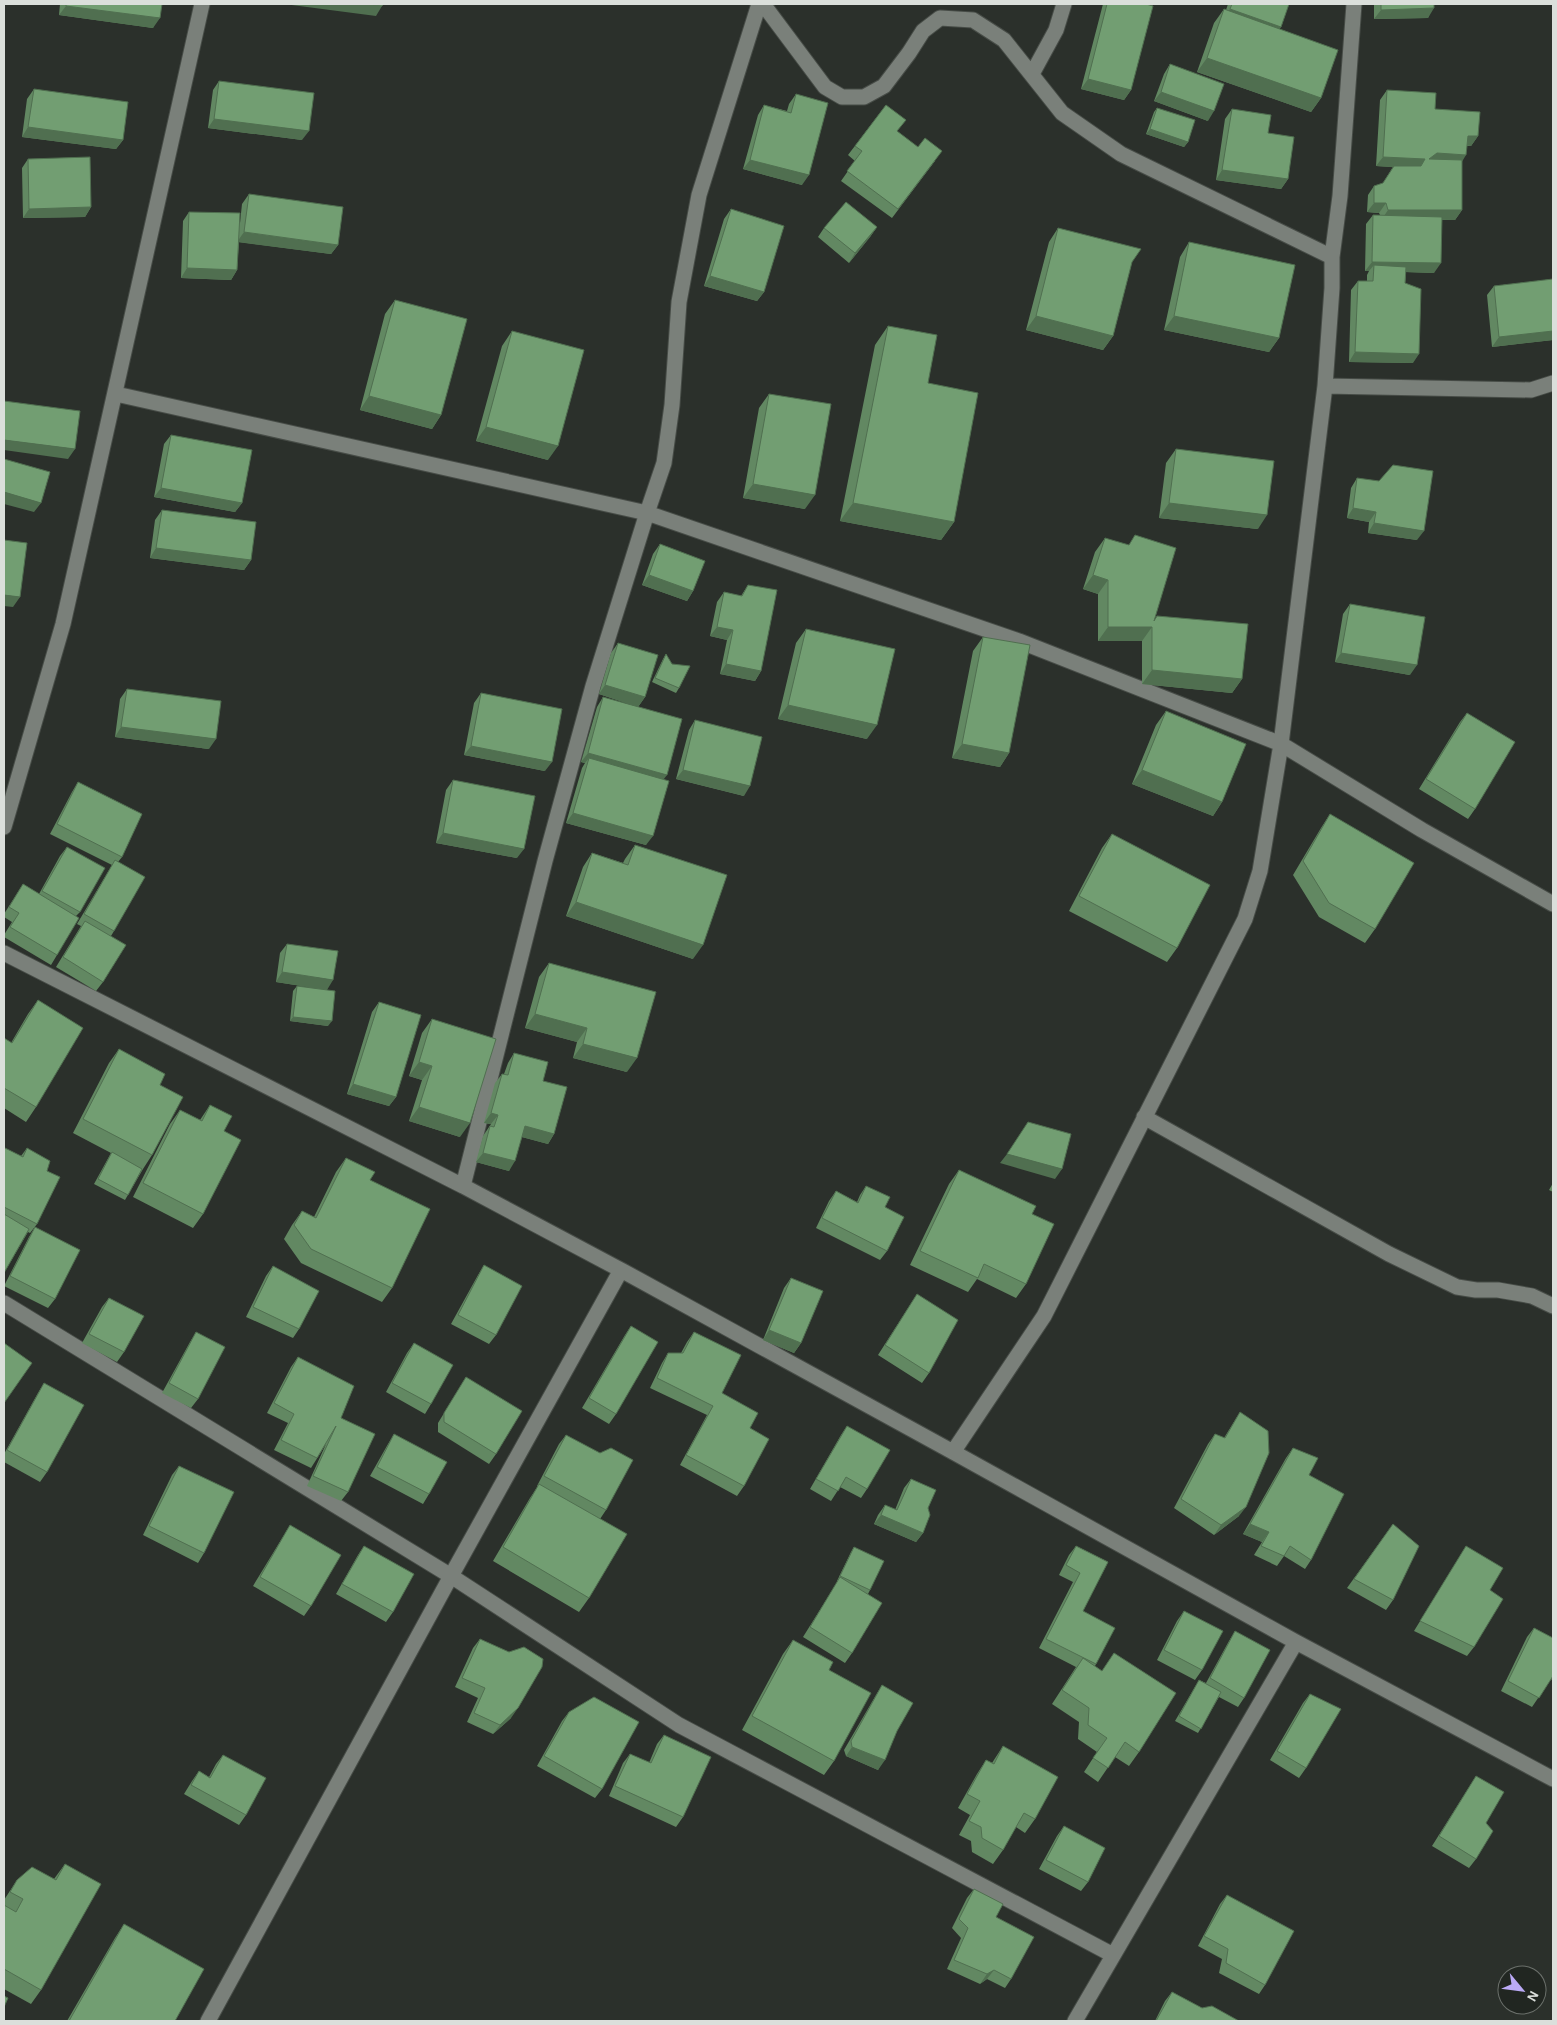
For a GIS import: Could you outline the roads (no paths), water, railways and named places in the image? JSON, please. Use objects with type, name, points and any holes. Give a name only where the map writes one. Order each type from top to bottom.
[{"type":"street","points":[[4,827],[62,624],[116,394],[202,4]]},
{"type":"street","points":[[761,4],[825,87],[842,97],[864,97],[884,86],[910,53],[923,31],[940,18],[973,20],[1004,40],[1062,114],[1121,154],[1332,257]]},
{"type":"street","points":[[463,1186],[545,861],[593,686],[664,463],[672,405],[679,302],[699,195],[761,4]]},
{"type":"street","points":[[1032,74],[1056,30],[1064,4]]},
{"type":"street","points":[[953,1452],[1044,1316],[1245,919],[1260,871],[1281,744],[1325,386],[1332,288],[1332,257],[1340,196],[1354,4]]},
{"type":"street","points":[[1325,386],[1531,390],[1553,383]]},
{"type":"street","points":[[116,394],[647,513],[1019,641],[1281,744],[1422,830],[1553,904]]},
{"type":"street","points":[[4,953],[463,1186],[621,1270],[1296,1642],[1553,1779]]},
{"type":"street","points":[[1144,1117],[1389,1254],[1456,1287],[1476,1290],[1498,1290],[1532,1296],[1553,1306]]},
{"type":"street","points":[[208,2021],[451,1576],[621,1270]]},
{"type":"street","points":[[4,1303],[451,1576],[679,1725],[1112,1955]]},
{"type":"street","points":[[1075,2021],[1296,1642]]}]
